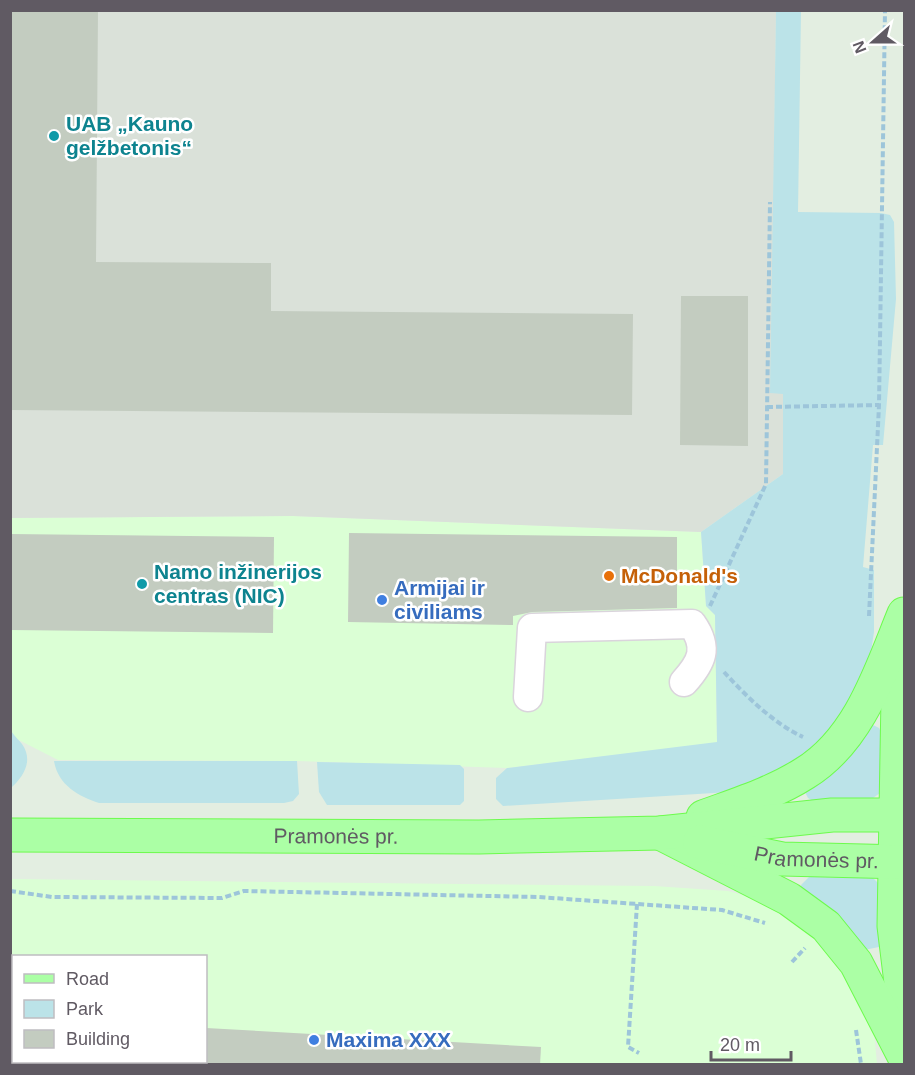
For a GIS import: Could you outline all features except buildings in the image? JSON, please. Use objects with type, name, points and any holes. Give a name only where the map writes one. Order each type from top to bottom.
[{"type":"main road","points":[[660,833],[778,788],[808,772],[861,715],[904,614]]},
{"type":"main road","points":[[904,662],[898,697],[900,862],[894,926],[904,1007]]},
{"type":"main road","name":"Pramonės pr.","points":[[10,835],[479,837],[660,833],[832,815],[900,815]]},
{"type":"main road","points":[[660,833],[789,899],[826,926],[856,963],[904,1056]]},
{"type":"main road","name":"Pramonės pr.","points":[[660,833],[782,859],[900,862]]},
{"type":"lane","points":[[528,697],[532,628],[692,624],[700,641],[698,666],[684,682]]},
{"type":"path","points":[[868,623],[879,405],[885,10]]},
{"type":"path","points":[[770,202],[766,484],[700,641],[742,691],[792,731],[809,740]]},
{"type":"path","points":[[768,407],[879,405]]},
{"type":"path","points":[[10,891],[52,897],[222,898],[244,891],[538,897],[722,910],[773,927]]},
{"type":"path","points":[[637,904],[628,1047],[639,1053]]},
{"type":"path","points":[[792,962],[806,947],[800,943]]},
{"type":"shaded area","name":"UAB „Kauno gelžbetonis“","points":[[10,11],[776,11],[771,393],[783,393],[783,474],[701,532],[293,516],[11,518]]},
{"type":"shaded area","points":[[293,516],[701,532],[706,606],[715,615],[717,743],[507,768],[297,761],[58,760],[11,736],[10,518]]},
{"type":"shaded area","points":[[11,879],[654,886],[728,891],[773,903],[831,951],[874,1032],[877,1064],[11,1064]]},
{"type":"green space","points":[[776,11],[801,11],[798,212],[881,213],[890,215],[894,222],[896,299],[883,445],[873,445],[863,567],[874,570],[874,632],[868,671],[847,713],[817,746],[797,762],[730,792],[503,806],[496,799],[496,778],[507,768],[717,742],[715,615],[706,606],[701,532],[783,474],[783,394],[770,393]]},
{"type":"green space","points":[[873,725],[879,728],[882,734],[880,793],[873,798],[813,801],[808,798],[804,790],[867,726]]},
{"type":"green space","points":[[10,729],[22,744],[27,756],[23,774],[11,788]]},
{"type":"green space","points":[[54,761],[297,761],[299,794],[293,801],[284,803],[99,803],[77,793],[64,783]]},
{"type":"green space","points":[[317,762],[460,765],[464,769],[464,801],[460,805],[327,805],[319,792]]},
{"type":"green space","points":[[809,877],[873,878],[879,884],[881,943],[879,947],[864,950],[802,894],[801,885]]},
{"type":"place","name":"UAB „Kauno gelžbetonis“","points":[[54,136]]},
{"type":"place","name":"McDonald's","points":[[609,576]]},
{"type":"place","name":"Namo inžinerijos centras (NIC)","points":[[142,584]]},
{"type":"place","name":"Armijai ir civiliams","points":[[382,600]]},
{"type":"place","name":"Maxima XXX","points":[[314,1040]]}]
